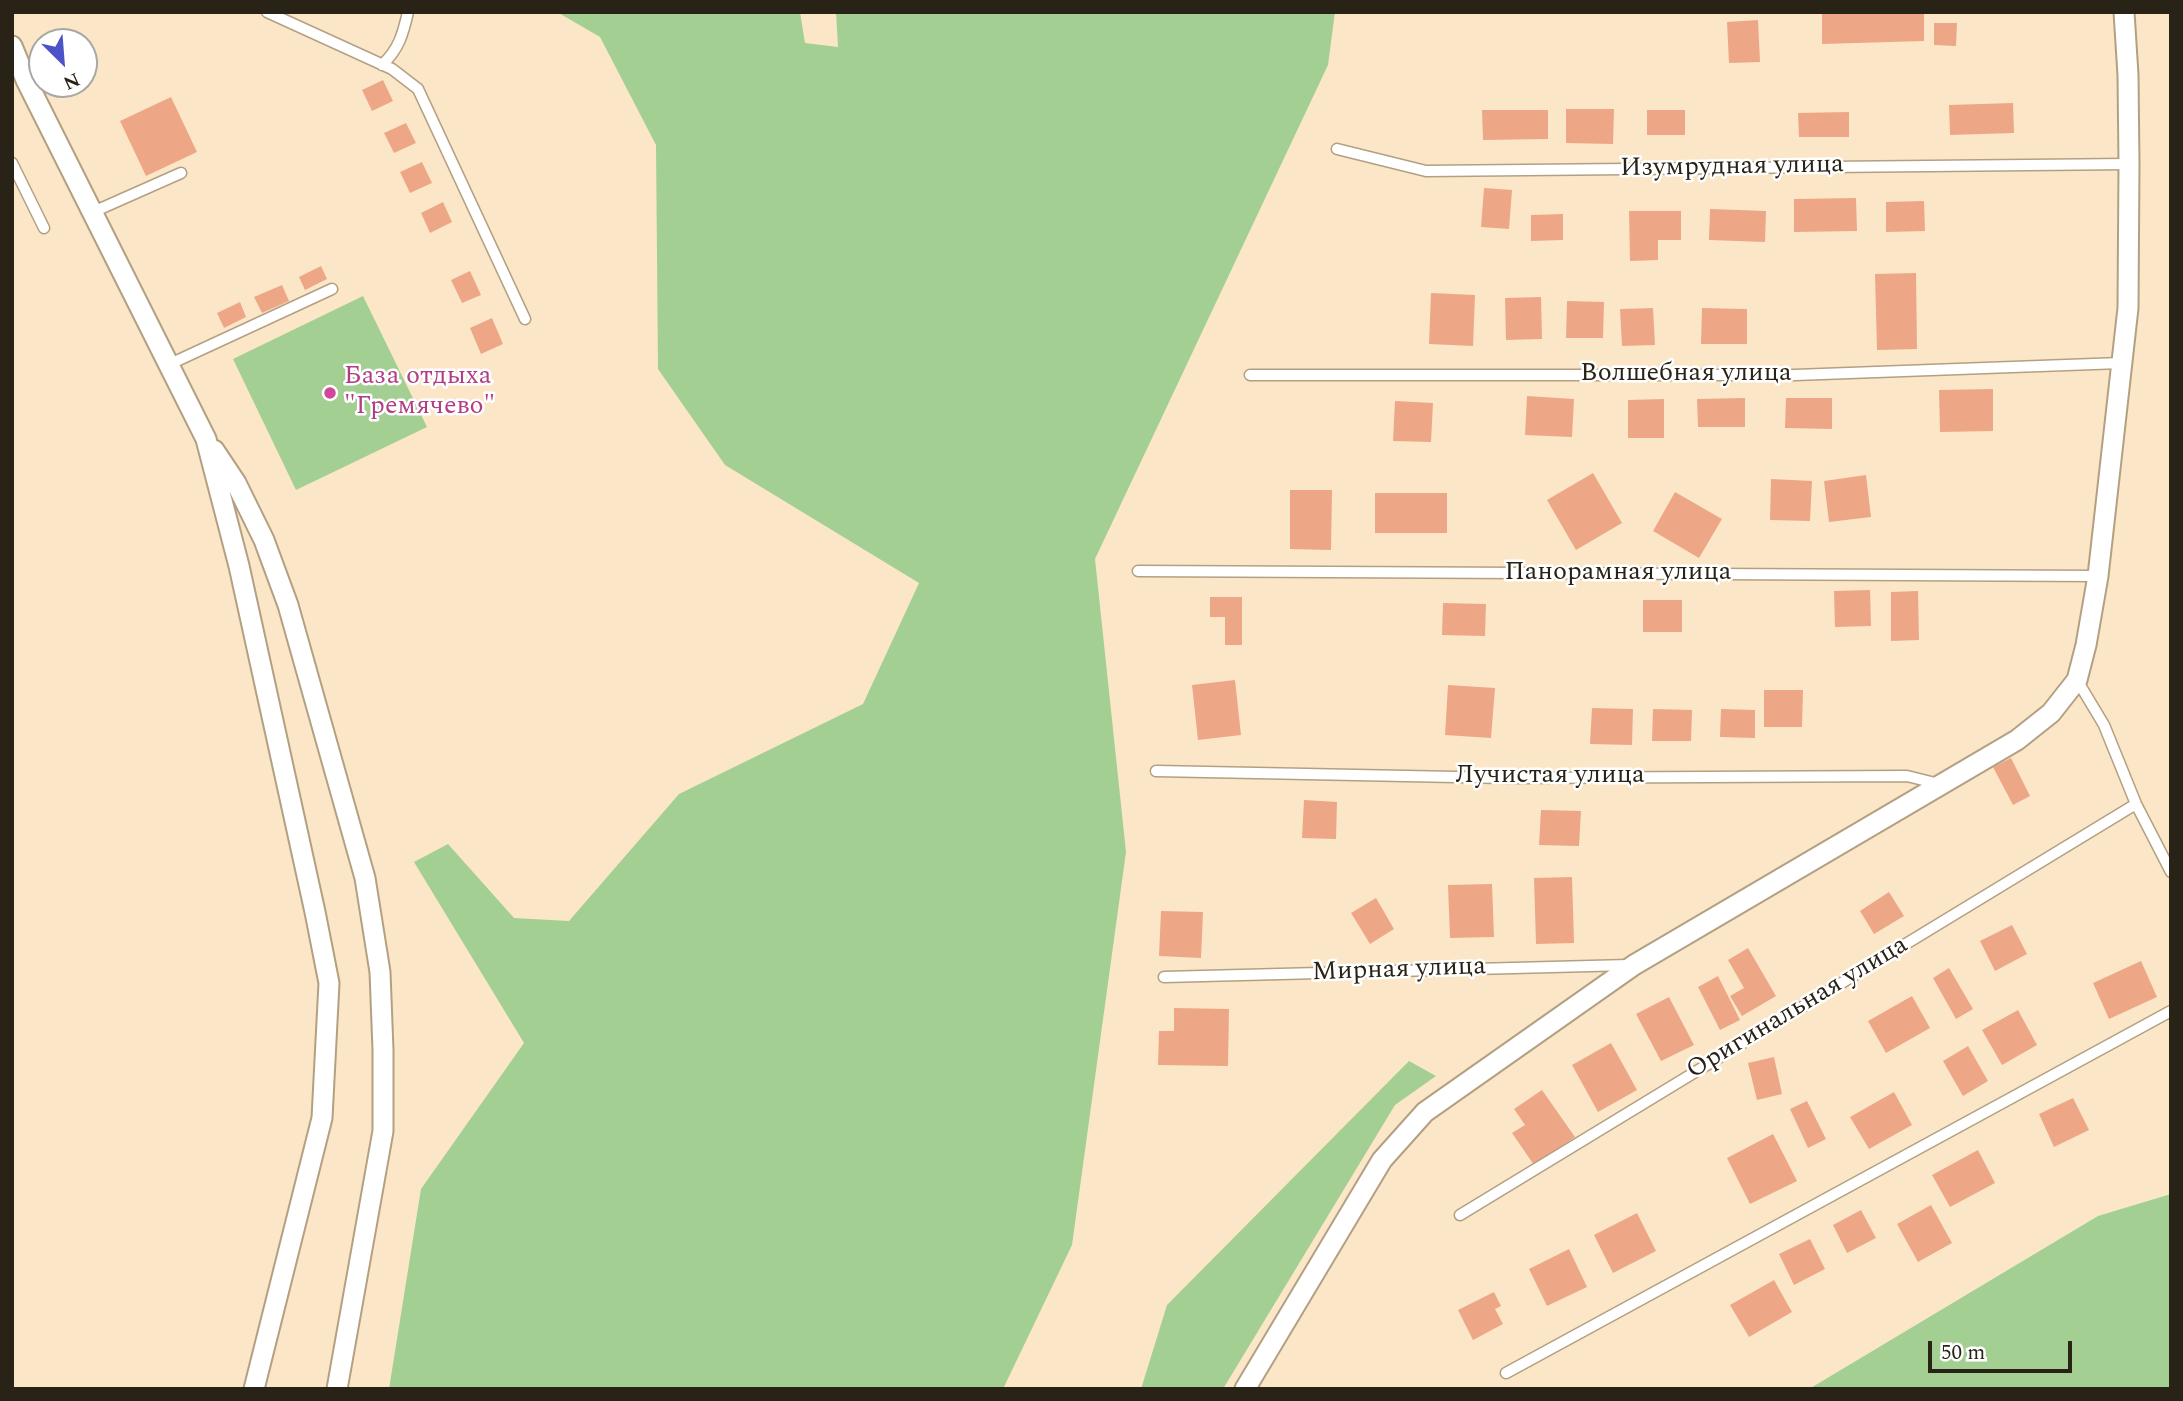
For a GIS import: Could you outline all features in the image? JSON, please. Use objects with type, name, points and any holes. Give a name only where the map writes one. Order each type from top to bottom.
[{"type":"street","points":[[1245,1389],[1382,1160],[1425,1112],[1634,965],[2017,740],[2051,713],[2077,680],[2098,576],[2128,308],[2128,75],[2124,12]]},
{"type":"street","points":[[12,46],[26,80],[206,439],[241,495],[264,540],[288,605],[365,878],[380,972],[383,1131],[337,1389]]},
{"type":"street","points":[[206,439],[242,579],[316,912],[329,983],[323,1118],[254,1389]]},
{"type":"lane","points":[[267,12],[392,69],[418,89],[525,319]]},
{"type":"lane","points":[[382,65],[394,53],[402,39],[408,12]]},
{"type":"lane","name":"Изумрудная улица","points":[[1337,149],[1426,171],[2129,164]]},
{"type":"lane","points":[[12,163],[44,228]]},
{"type":"lane","points":[[93,212],[181,173]]},
{"type":"lane","points":[[170,364],[332,289]]},
{"type":"lane","name":"Волшебная улица","points":[[1250,375],[1795,375],[2122,363]]},
{"type":"lane","name":"Панорамная улица","points":[[1138,571],[2098,576]]},
{"type":"lane","points":[[2077,680],[2104,725],[2136,804],[2171,872]]},
{"type":"lane","name":"Лучистая улица","points":[[1156,771],[1506,778],[1907,776],[1943,785]]},
{"type":"lane","name":"Оригинальная улица","points":[[1460,1215],[2136,804]]},
{"type":"lane","name":"Мирная улица","points":[[1164,977],[1634,965]]},
{"type":"lane","points":[[1506,1373],[2171,1011]]},
{"type":"green space","points":[[557,12],[800,12],[805,43],[838,47],[836,12],[1335,12],[1328,65],[1095,559],[1126,852],[1072,1245],[1003,1389],[389,1389],[421,1189],[524,1043],[414,862],[448,844],[514,918],[569,921],[679,794],[863,704],[919,583],[725,465],[658,369],[656,145],[600,37]]},
{"type":"green space","points":[[363,296],[427,427],[296,490],[233,359]]},
{"type":"green space","points":[[1409,1061],[1436,1076],[1395,1105],[1223,1389],[1141,1389],[1167,1305]]},
{"type":"green space","points":[[2171,1194],[2171,1389],[1809,1389],[2098,1216]]},
{"type":"building","points":[[1924,12],[1924,41],[1822,44],[1822,13]]},
{"type":"building","points":[[1758,20],[1760,62],[1729,63],[1727,22]]},
{"type":"building","points":[[1934,23],[1957,23],[1956,46],[1934,45]]},
{"type":"building","points":[[383,80],[393,101],[372,111],[362,90]]},
{"type":"building","points":[[171,97],[197,152],[146,176],[120,121]]},
{"type":"building","points":[[2013,103],[2014,133],[1950,135],[1949,105]]},
{"type":"building","points":[[1566,109],[1614,109],[1613,144],[1566,143]]},
{"type":"building","points":[[1482,110],[1548,110],[1548,139],[1483,140]]},
{"type":"building","points":[[1647,110],[1685,110],[1685,135],[1647,135]]},
{"type":"building","points":[[1849,112],[1849,137],[1799,137],[1798,113]]},
{"type":"building","points":[[406,123],[416,143],[394,153],[384,133]]},
{"type":"building","points":[[422,162],[432,183],[410,193],[400,172]]},
{"type":"building","points":[[1484,188],[1512,190],[1509,229],[1481,227]]},
{"type":"building","points":[[1856,198],[1857,231],[1794,232],[1794,199]]},
{"type":"building","points":[[1924,201],[1925,231],[1886,232],[1886,202]]},
{"type":"building","points":[[443,202],[452,222],[430,233],[421,213]]},
{"type":"building","points":[[1710,209],[1766,211],[1765,242],[1709,240]]},
{"type":"building","points":[[1629,211],[1681,211],[1681,240],[1658,240],[1658,260],[1630,261]]},
{"type":"building","points":[[1563,214],[1563,240],[1531,241],[1531,215]]},
{"type":"building","points":[[321,266],[327,279],[305,290],[299,277]]},
{"type":"building","points":[[470,271],[481,295],[462,303],[451,280]]},
{"type":"building","points":[[1916,273],[1917,349],[1877,350],[1875,274]]},
{"type":"building","points":[[282,285],[289,301],[262,313],[254,297]]},
{"type":"building","points":[[1431,293],[1475,295],[1473,346],[1429,344]]},
{"type":"building","points":[[1541,297],[1542,339],[1506,340],[1505,298]]},
{"type":"building","points":[[1567,301],[1604,302],[1603,338],[1566,338]]},
{"type":"building","points":[[240,302],[246,317],[224,328],[217,313]]},
{"type":"building","points":[[1653,308],[1655,345],[1622,346],[1620,309]]},
{"type":"building","points":[[1702,308],[1747,309],[1747,344],[1701,344]]},
{"type":"building","points":[[492,318],[503,344],[481,354],[470,328]]},
{"type":"building","points":[[1993,389],[1993,431],[1940,432],[1939,390]]},
{"type":"building","points":[[1527,396],[1574,399],[1572,437],[1525,435]]},
{"type":"building","points":[[1745,398],[1745,427],[1698,427],[1697,399]]},
{"type":"building","points":[[1786,398],[1832,398],[1832,429],[1785,428]]},
{"type":"building","points":[[1664,399],[1664,438],[1628,438],[1628,400]]},
{"type":"building","points":[[1395,401],[1433,403],[1431,442],[1393,441]]},
{"type":"building","points":[[1593,473],[1622,523],[1576,550],[1547,500]]},
{"type":"building","points":[[1866,475],[1871,517],[1829,522],[1824,481]]},
{"type":"building","points":[[1771,479],[1812,481],[1810,521],[1770,520]]},
{"type":"building","points":[[1290,490],[1332,490],[1331,550],[1290,549]]},
{"type":"building","points":[[1675,492],[1722,519],[1699,558],[1653,531]]},
{"type":"building","points":[[1375,493],[1447,493],[1447,533],[1375,533]]},
{"type":"building","points":[[1870,590],[1871,626],[1835,627],[1834,591]]},
{"type":"building","points":[[1918,591],[1919,640],[1891,641],[1891,592]]},
{"type":"building","points":[[1210,597],[1242,597],[1242,645],[1225,645],[1225,617],[1210,617]]},
{"type":"building","points":[[1643,600],[1682,600],[1682,632],[1643,632]]},
{"type":"building","points":[[1443,603],[1486,604],[1485,636],[1442,635]]},
{"type":"building","points":[[1235,680],[1241,735],[1198,740],[1192,685]]},
{"type":"building","points":[[1448,685],[1495,688],[1491,738],[1445,735]]},
{"type":"building","points":[[1764,690],[1803,690],[1802,727],[1764,727]]},
{"type":"building","points":[[1592,708],[1633,709],[1632,745],[1590,744]]},
{"type":"building","points":[[1653,709],[1692,710],[1691,741],[1652,741]]},
{"type":"building","points":[[1721,709],[1755,710],[1755,738],[1720,737]]},
{"type":"building","points":[[2011,758],[2030,796],[2013,805],[1993,767]]},
{"type":"building","points":[[1304,800],[1337,802],[1336,839],[1302,838]]},
{"type":"building","points":[[1541,810],[1581,811],[1579,846],[1539,845]]},
{"type":"building","points":[[1572,877],[1574,943],[1536,944],[1534,878]]},
{"type":"building","points":[[1492,884],[1494,937],[1450,938],[1448,885]]},
{"type":"building","points":[[1889,892],[1904,916],[1874,934],[1860,911]]},
{"type":"building","points":[[1376,898],[1394,929],[1370,944],[1351,913]]},
{"type":"building","points":[[1161,911],[1203,912],[1201,958],[1159,956]]},
{"type":"building","points":[[2012,925],[2027,954],[1995,971],[1980,941]]},
{"type":"building","points":[[1748,948],[1776,996],[1742,1016],[1730,996],[1744,988],[1728,960]]},
{"type":"building","points":[[2141,961],[2157,997],[2109,1019],[2093,983]]},
{"type":"building","points":[[1949,968],[1973,1009],[1956,1019],[1933,978]]},
{"type":"building","points":[[1718,976],[1740,1020],[1720,1030],[1698,987]]},
{"type":"building","points":[[1912,996],[1930,1028],[1886,1053],[1868,1021]]},
{"type":"building","points":[[1669,997],[1694,1045],[1661,1061],[1636,1014]]},
{"type":"building","points":[[1174,1008],[1229,1009],[1228,1066],[1158,1065],[1159,1031],[1174,1031]]},
{"type":"building","points":[[2018,1010],[2037,1045],[2002,1065],[1982,1030]]},
{"type":"building","points":[[1611,1043],[1637,1090],[1598,1112],[1572,1065]]},
{"type":"building","points":[[1968,1046],[1988,1081],[1963,1096],[1943,1061]]},
{"type":"building","points":[[1774,1057],[1782,1094],[1757,1100],[1748,1063]]},
{"type":"building","points":[[1542,1090],[1575,1137],[1534,1165],[1512,1133],[1525,1125],[1514,1109]]},
{"type":"building","points":[[1894,1092],[1912,1125],[1869,1149],[1850,1117]]},
{"type":"building","points":[[2073,1098],[2089,1130],[2054,1147],[2039,1114]]},
{"type":"building","points":[[1807,1101],[1826,1139],[1808,1148],[1790,1109]]},
{"type":"building","points":[[1773,1134],[1797,1181],[1750,1204],[1727,1158]]},
{"type":"building","points":[[1978,1150],[1995,1183],[1950,1207],[1932,1175]]},
{"type":"building","points":[[1931,1205],[1952,1243],[1918,1262],[1897,1224]]},
{"type":"building","points":[[1861,1210],[1876,1238],[1847,1253],[1833,1225]]},
{"type":"building","points":[[1637,1213],[1656,1251],[1613,1273],[1594,1235]]},
{"type":"building","points":[[1810,1239],[1825,1269],[1794,1285],[1779,1254]]},
{"type":"building","points":[[1569,1249],[1587,1287],[1547,1306],[1529,1269]]},
{"type":"building","points":[[1774,1280],[1792,1312],[1749,1337],[1730,1305]]},
{"type":"building","points":[[1494,1292],[1501,1306],[1495,1309],[1503,1324],[1473,1340],[1458,1310]]},
{"type":"place","name":"База отдыха \"Гремячево\"","points":[[330,393]]}]
